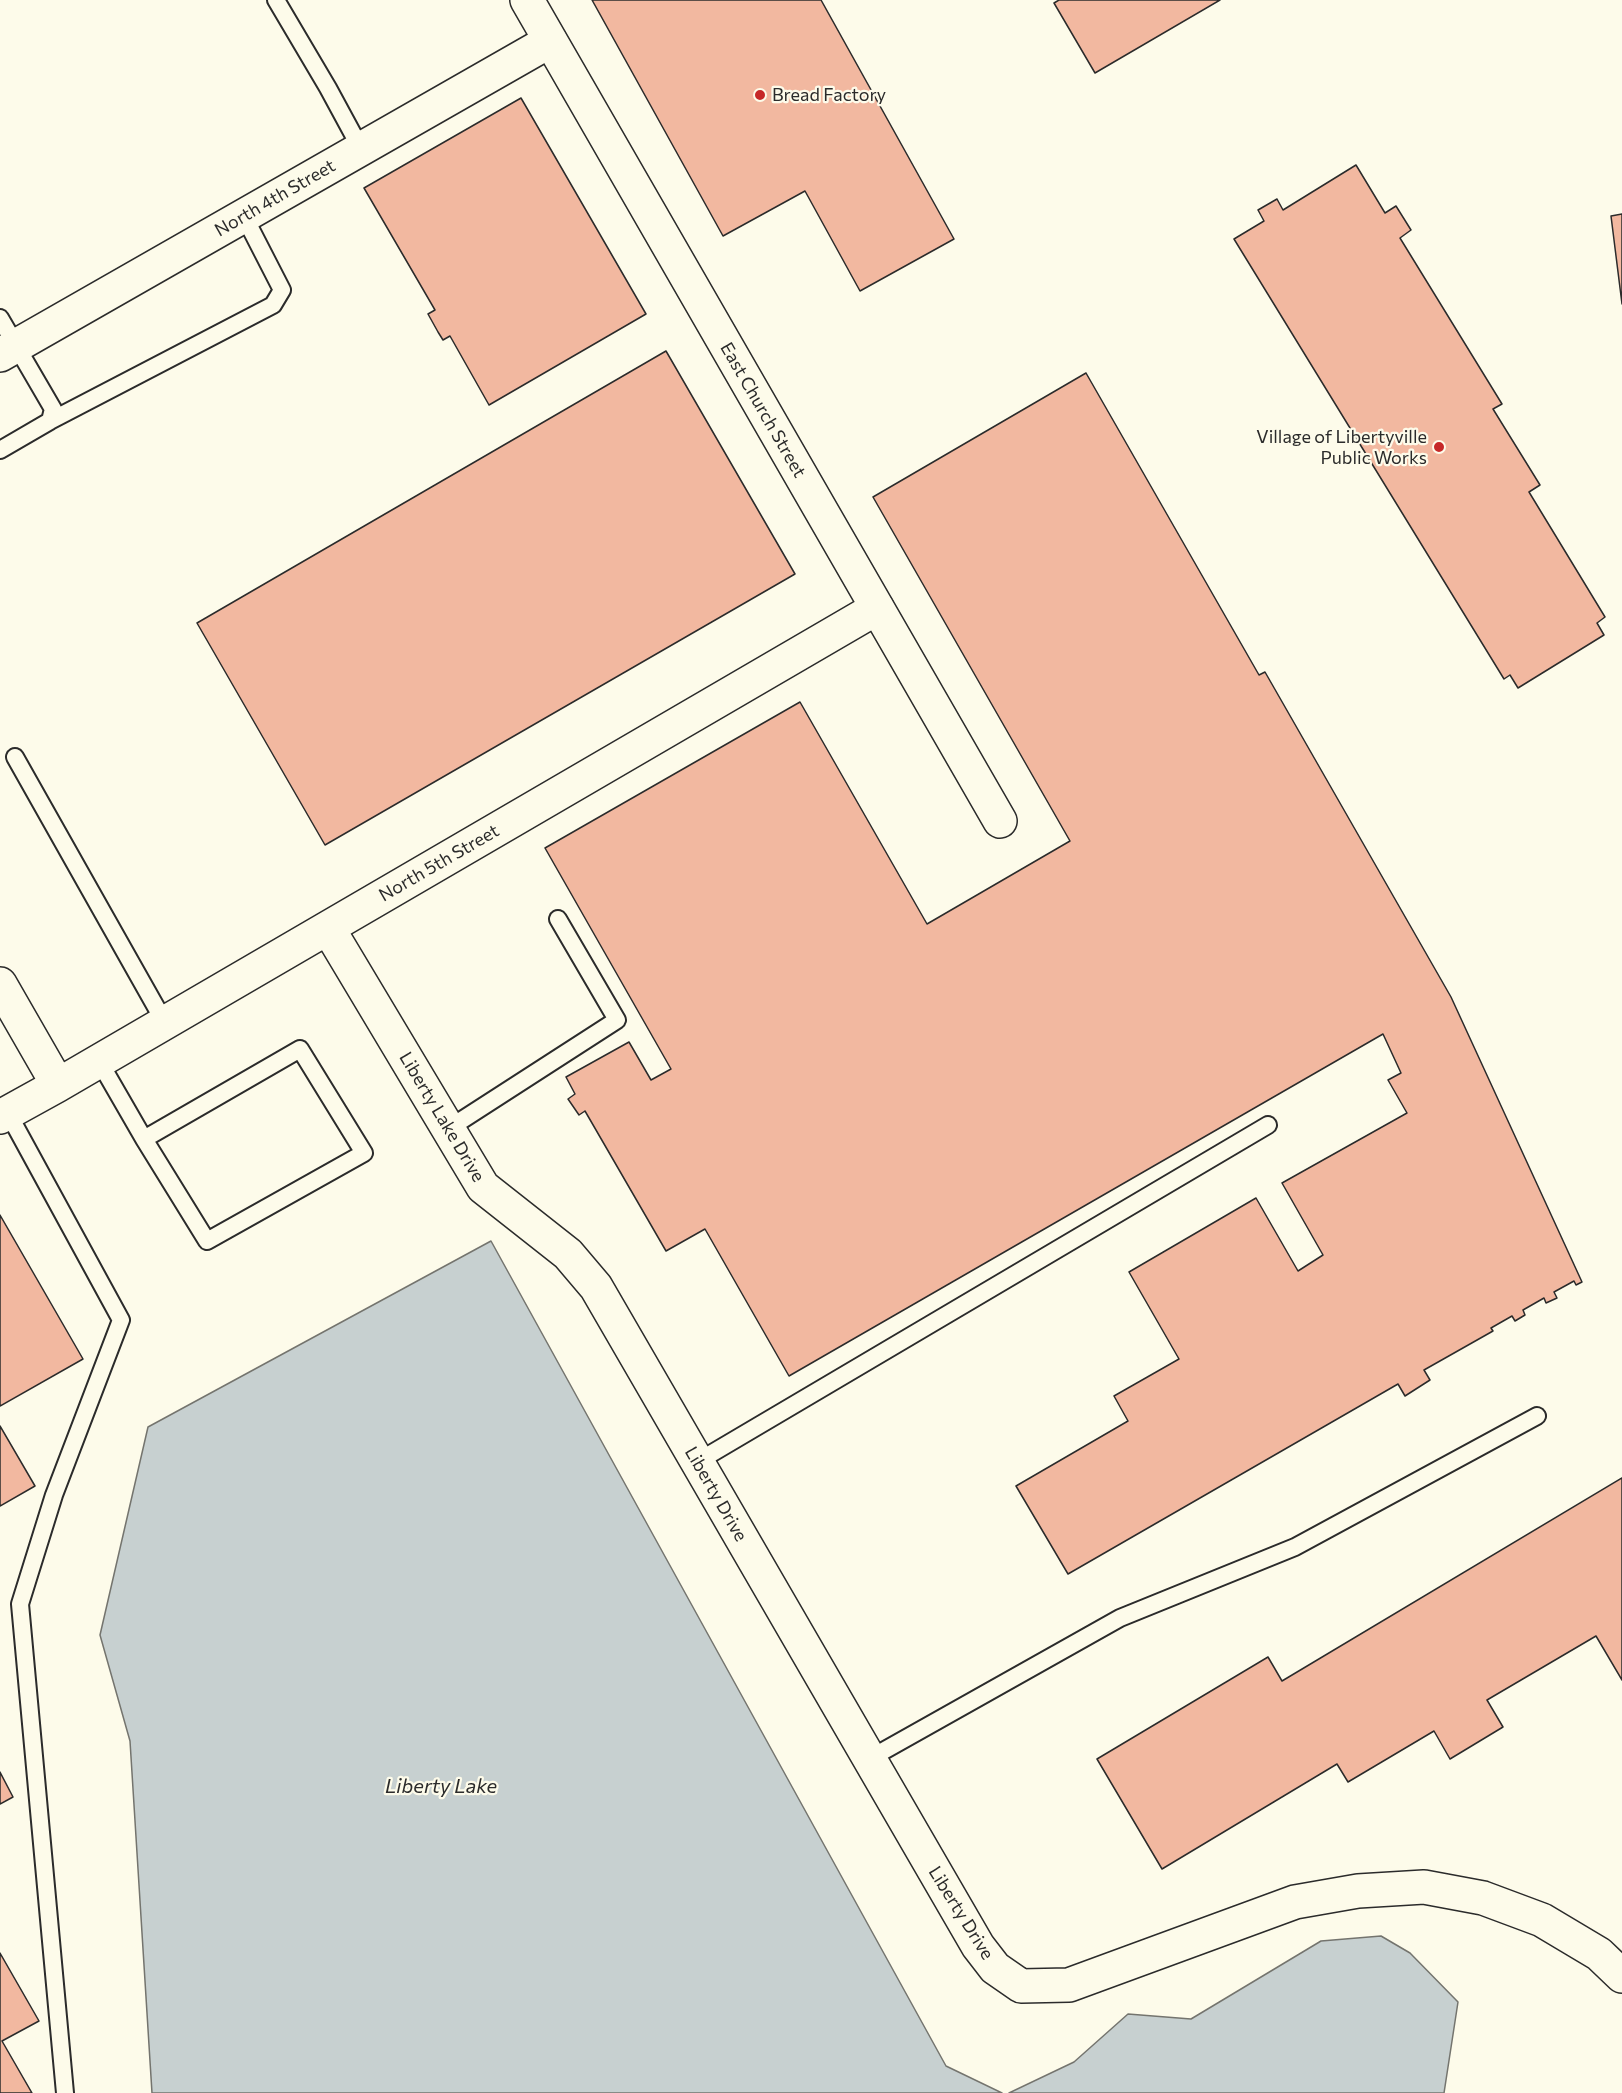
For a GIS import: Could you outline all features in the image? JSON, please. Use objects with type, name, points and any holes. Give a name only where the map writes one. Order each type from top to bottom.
[{"type":"street","name":"East Church Street","points":[[527,0],[1000,821]]},
{"type":"street","name":"North 4th Street","points":[[8,351],[550,41]]},
{"type":"street","name":"North 5th Street","points":[[4,1115],[877,608]]},
{"type":"street","name":"Liberty Lake Drive","points":[[328,928],[483,1187],[568,1254],[596,1287],[609,1308]]},
{"type":"street","points":[[0,984],[58,1085]]},
{"type":"street","name":"Liberty Drive","points":[[609,1308],[978,1946],[995,1968],[1021,1986],[1069,1985],[1295,1902],[1358,1891],[1424,1887],[1484,1898],[1542,1920],[1599,1954],[1622,1976]]},
{"type":"lane","points":[[276,0],[361,149]]},
{"type":"lane","points":[[0,450],[50,421],[273,305],[282,290],[244,216]]},
{"type":"lane","points":[[0,318],[8,351],[53,409],[50,421]]},
{"type":"lane","points":[[15,757],[165,1023]]},
{"type":"lane","points":[[448,1129],[617,1020],[558,919]]},
{"type":"lane","points":[[99,1061],[144,1139],[207,1241],[364,1154],[300,1050],[144,1139]]},
{"type":"lane","points":[[4,1115],[121,1320],[54,1495],[20,1604],[64,2093]]},
{"type":"lane","points":[[697,1462],[1268,1125]]},
{"type":"lane","points":[[869,1760],[1120,1618],[1295,1547],[1537,1416]]},
{"type":"water","name":"Liberty Lake","points":[[491,1241],[946,2066],[1002,2093],[152,2093],[130,1741],[100,1635],[148,1427]]},
{"type":"water","points":[[1381,1936],[1410,1953],[1458,2002],[1444,2093],[1009,2093],[1074,2062],[1128,2014],[1191,2019],[1321,1941]]},
{"type":"building","name":"Bread Factory","points":[[592,0],[821,0],[954,239],[860,291],[805,191],[723,236]]},
{"type":"building","points":[[1059,0],[1220,0],[1095,73],[1054,3]]},
{"type":"building","points":[[521,98],[646,314],[489,405],[450,336],[443,340],[438,332],[428,314],[435,310],[364,188]]},
{"type":"building","name":"Village of Libertyville Public Works","points":[[1356,165],[1385,213],[1396,206],[1411,230],[1400,238],[1502,404],[1493,409],[1540,485],[1529,492],[1605,617],[1597,623],[1604,635],[1518,688],[1510,675],[1504,679],[1234,239],[1264,221],[1258,210],[1277,199],[1283,210]]},
{"type":"building","points":[[1622,214],[1622,304],[1611,216]]},
{"type":"building","points":[[666,351],[795,574],[325,845],[197,623]]},
{"type":"building","points":[[1086,373],[1259,675],[1265,672],[1451,997],[1582,1282],[1576,1285],[1574,1281],[1554,1292],[1557,1298],[1546,1303],[1544,1298],[1523,1310],[1525,1315],[1515,1321],[1512,1316],[1491,1328],[1493,1331],[1424,1370],[1430,1380],[1405,1396],[1398,1384],[1068,1574],[1016,1486],[1128,1421],[1114,1396],[1179,1359],[1129,1272],[1256,1198],[1298,1271],[1323,1255],[1282,1183],[1407,1113],[1388,1080],[1401,1073],[1383,1034],[789,1376],[705,1229],[666,1251],[585,1111],[579,1115],[568,1099],[575,1094],[566,1077],[629,1042],[651,1080],[671,1069],[545,848],[800,702],[927,924],[1070,841],[873,497]]},
{"type":"building","points":[[0,1215],[83,1359],[0,1406]]},
{"type":"building","points":[[0,1426],[35,1486],[0,1506]]},
{"type":"building","points":[[1622,1478],[1622,1680],[1596,1636],[1487,1700],[1503,1727],[1450,1759],[1434,1731],[1348,1782],[1337,1764],[1162,1869],[1097,1759],[1268,1657],[1282,1681]]},
{"type":"building","points":[[0,1772],[13,1797],[0,1804]]},
{"type":"building","points":[[0,1953],[39,2021],[2,2041],[32,2093],[0,2093]]},
{"type":"place","name":"Bread Factory","points":[[760,95]]},
{"type":"place","name":"Village of Libertyville Public Works","points":[[1439,447]]}]
